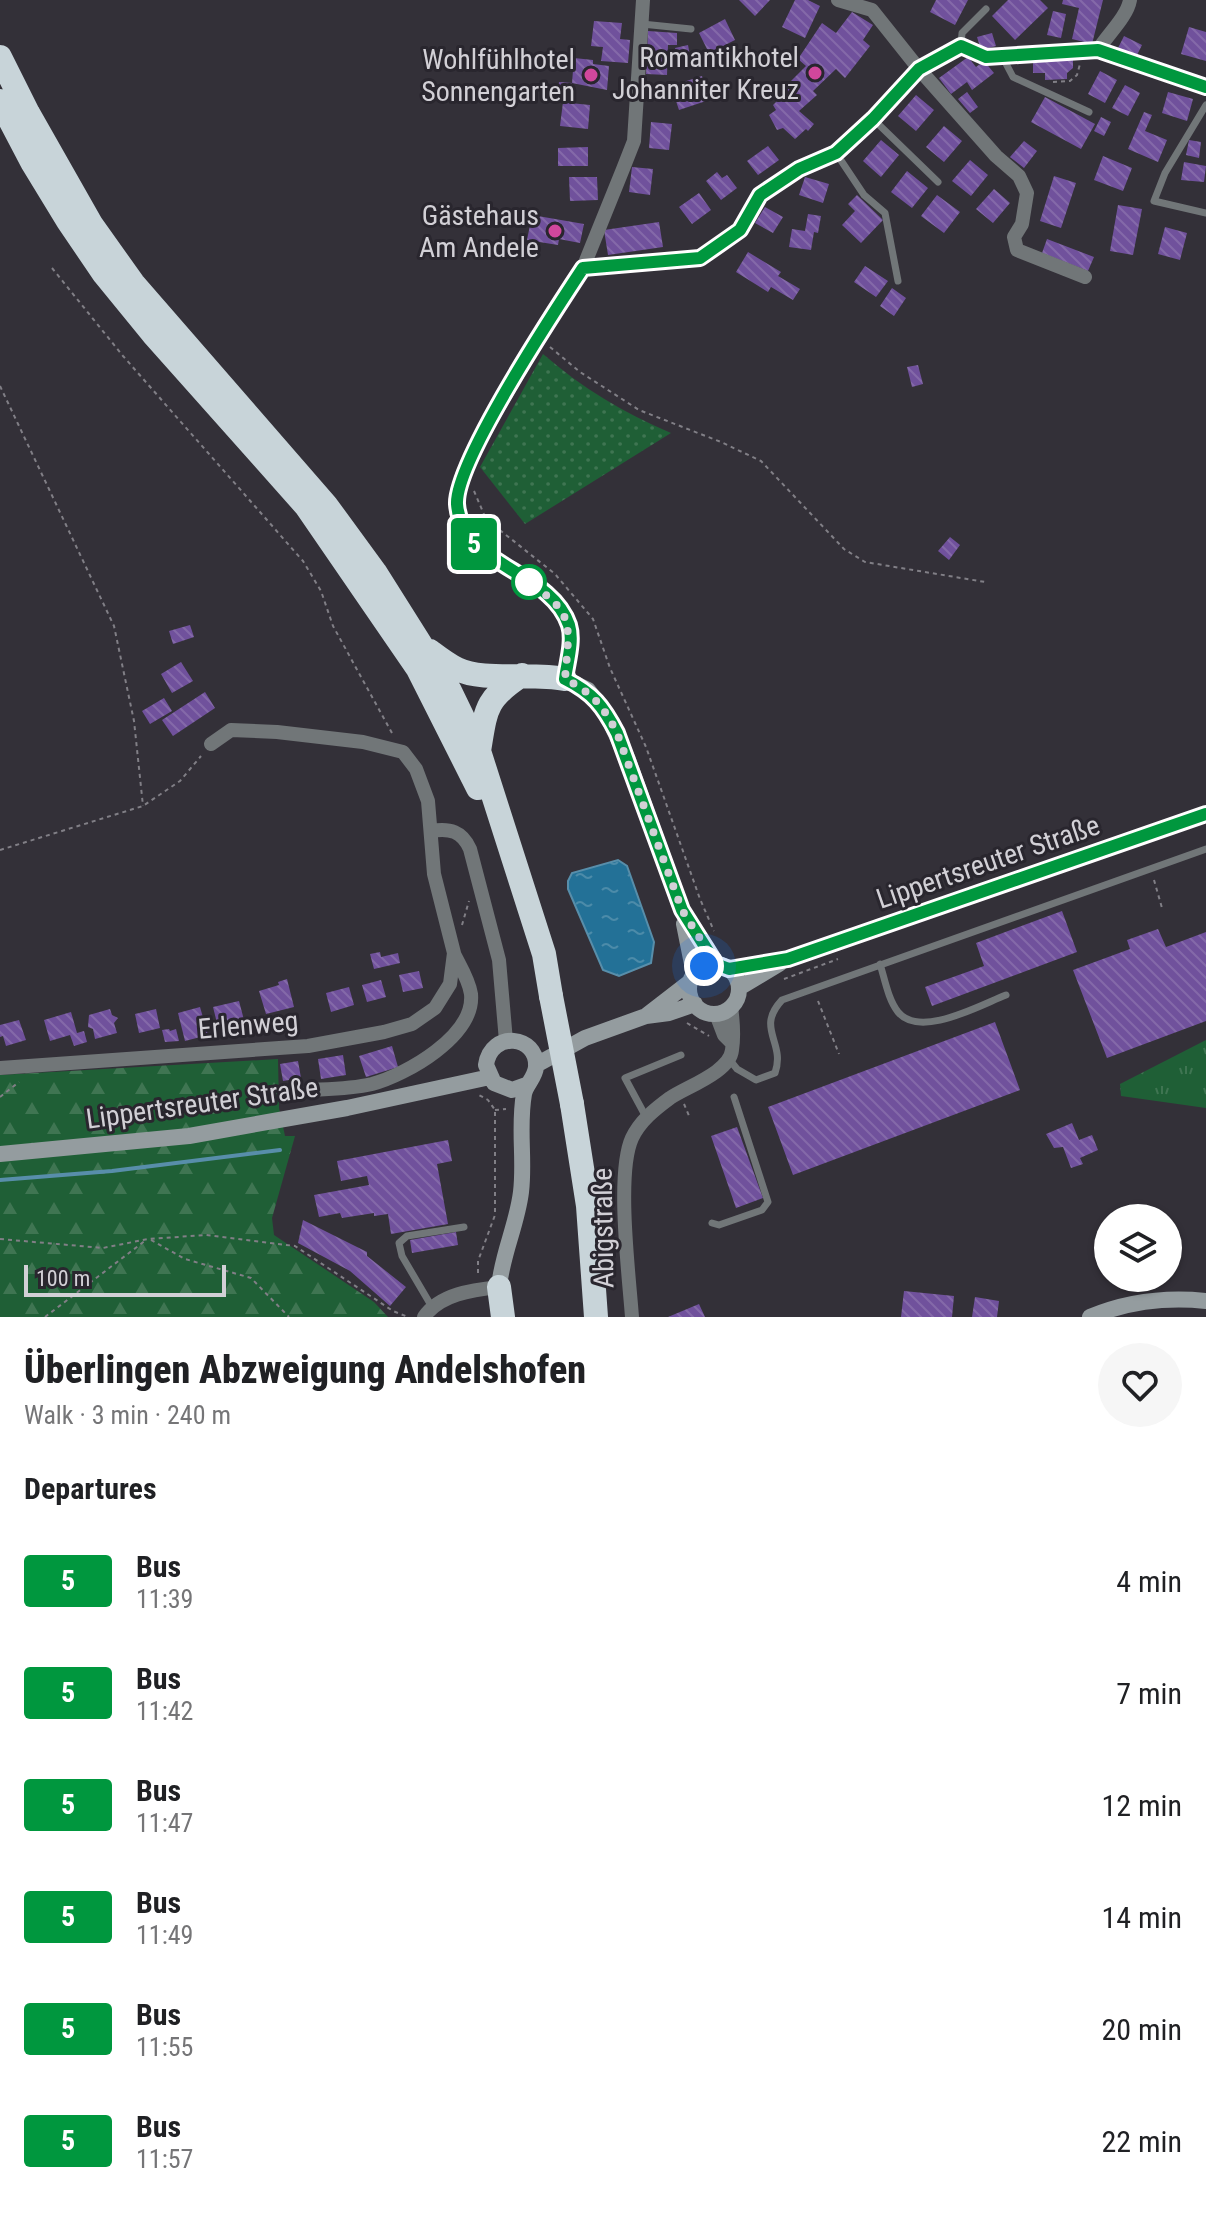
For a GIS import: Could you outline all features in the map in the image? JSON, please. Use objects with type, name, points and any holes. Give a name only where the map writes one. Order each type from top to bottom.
[{"type":"highway","points":[[0,57],[91,224],[133,283],[326,505],[424,647],[450,691],[479,751],[544,954],[588,1206],[595,1314]]},
{"type":"highway","points":[[0,101],[32,162],[104,274],[153,334],[306,506],[353,572],[418,669],[506,839]]},
{"type":"highway","points":[[424,647],[458,670],[483,675],[544,675],[565,679]]},
{"type":"highway","points":[[479,751],[487,709],[499,690],[522,675]]},
{"type":"highway","points":[[489,1288],[503,1317]]},
{"type":"main road","points":[[565,679],[588,690],[617,733],[682,910],[692,978],[690,993],[695,1004],[708,1013],[723,1010],[735,1002],[738,981],[723,967],[682,910]]},
{"type":"main road","name":"Lippertsreuter Straße","points":[[739,988],[788,959],[1206,814]]},
{"type":"main road","name":"Lippertsreuter Straße","points":[[723,967],[788,959]]},
{"type":"main road","points":[[646,1016],[704,966],[723,967]]},
{"type":"main road","points":[[536,1065],[585,1038],[646,1016],[669,1013],[695,1004]]},
{"type":"main road","points":[[528,1047],[585,1038]]},
{"type":"main road","points":[[489,1288],[500,1266],[520,1198],[523,1176],[520,1127],[526,1085],[536,1065],[528,1047],[521,1042],[506,1041],[494,1047],[488,1071],[505,1089],[520,1127]]},
{"type":"main road","name":"Lippertsreuter Straße","points":[[0,1154],[189,1136],[347,1108],[488,1071]]},
{"type":"main road","points":[[505,1089],[526,1085]]},
{"type":"main road","points":[[1090,1317],[1140,1303],[1181,1299],[1206,1301]]},
{"type":"street","points":[[565,679],[569,626],[558,606],[545,593],[473,544],[461,525],[457,501],[462,475],[545,327],[583,268],[634,141],[643,0]]},
{"type":"street","points":[[838,0],[872,10],[996,156],[1019,176],[1027,193],[1022,224],[1014,237],[1017,250],[1085,277]]},
{"type":"street","points":[[1098,50],[1128,12],[1130,0]]},
{"type":"street","points":[[583,268],[700,258],[740,230],[760,195],[799,169],[836,153],[873,119],[919,69],[961,46],[986,57],[1098,50],[1206,87]]},
{"type":"street","points":[[211,744],[231,730],[363,742],[403,752]]},
{"type":"street","name":"Erlenweg","points":[[310,1090],[376,1083],[404,1070],[446,1043],[468,1015],[471,994],[454,953],[434,874],[428,801],[416,769],[403,752]]},
{"type":"street","points":[[431,831],[455,831],[465,837],[482,889],[499,960],[506,1041]]},
{"type":"street","name":"Erlenweg","points":[[0,1068],[262,1051],[384,1032],[412,1024],[435,1008],[450,984],[454,953]]},
{"type":"street","points":[[723,1010],[724,1035],[732,1043],[733,1049],[729,1059]]},
{"type":"street","name":"Abigstraße","points":[[632,1317],[626,1160],[632,1138],[646,1117],[670,1098],[714,1073],[729,1059]]},
{"type":"street","points":[[428,1312],[451,1297],[489,1288]]},
{"type":"lane","points":[[961,46],[962,33],[986,9]]},
{"type":"lane","points":[[642,24],[691,29]]},
{"type":"lane","points":[[1002,56],[1013,77],[1089,112]]},
{"type":"lane","points":[[1206,105],[1165,173],[1154,201],[1206,213]]},
{"type":"lane","points":[[873,119],[938,182]]},
{"type":"lane","points":[[836,153],[864,195],[885,213],[898,281]]},
{"type":"lane","points":[[729,1059],[737,1069],[756,1080],[775,1073],[779,1055],[769,1027],[772,1011],[782,1000],[1206,849]]},
{"type":"lane","points":[[880,964],[898,1011],[908,1021],[924,1023],[946,1019],[1006,995]]},
{"type":"lane","points":[[646,1117],[625,1078],[681,1055]]},
{"type":"lane","points":[[712,1223],[719,1225],[762,1210],[768,1202],[734,1097]]},
{"type":"lane","points":[[428,1312],[399,1243],[407,1236],[464,1227]]},
{"type":"path","points":[[1048,83],[1070,81],[1077,75],[1081,64],[1080,51]]},
{"type":"path","points":[[52,268],[123,356],[303,561],[321,591],[333,626],[403,752]]},
{"type":"path","points":[[545,327],[549,346],[580,372],[639,410],[761,461],[844,549],[865,562],[985,582]]},
{"type":"path","points":[[0,386],[114,626],[134,721],[143,806]]},
{"type":"path","points":[[0,850],[143,806],[180,781],[211,744]]},
{"type":"path","points":[[1150,868],[1162,908]]},
{"type":"path","points":[[454,953],[466,906],[473,894],[482,889]]},
{"type":"path","points":[[814,988],[839,1054]]},
{"type":"path","points":[[684,1022],[715,1038]]},
{"type":"path","points":[[0,1097],[25,1078]]},
{"type":"path","points":[[471,1094],[488,1100],[495,1110],[495,1215],[478,1261],[489,1288]]},
{"type":"path","points":[[0,1239],[103,1248],[148,1239],[206,1235],[295,1246],[393,1311],[408,1317]]},
{"type":"path","points":[[45,1317],[148,1239]]},
{"type":"path","points":[[148,1239],[185,1259],[251,1278],[289,1317]]},
{"type":"green space","points":[[543,354],[604,399],[671,433],[525,524],[480,467]]},
{"type":"green space","points":[[1206,1040],[1206,1108],[1121,1096],[1120,1084]]},
{"type":"green space","points":[[278,1059],[279,1108],[285,1136],[295,1136],[272,1218],[274,1235],[374,1302],[388,1317],[0,1317],[0,1075]]},
{"type":"water","points":[[618,860],[627,866],[654,942],[651,963],[619,976],[603,970],[568,889],[572,873]]},
{"type":"building","points":[[739,0],[770,0],[755,16]]},
{"type":"building","points":[[795,0],[808,0],[820,6],[805,38],[782,27]]},
{"type":"building","points":[[936,0],[968,0],[955,25],[930,12]]},
{"type":"building","points":[[1008,0],[1040,0],[1048,8],[1015,40],[992,16]]},
{"type":"building","points":[[1063,0],[1103,0],[1092,44],[1072,39],[1079,8],[1062,4]]},
{"type":"building","points":[[1053,11],[1066,14],[1061,38],[1047,35]]},
{"type":"building","name":"Romantikhotel Johanniter Kreuz","points":[[852,12],[873,25],[863,40],[870,46],[845,78],[836,69],[813,91],[817,95],[799,111],[814,124],[808,131],[806,129],[795,139],[783,128],[777,130],[769,115],[776,110],[773,105],[786,92],[783,89],[806,66],[798,59],[822,23],[836,33]]},
{"type":"building","points":[[725,19],[735,40],[709,53],[699,33]]},
{"type":"building","points":[[594,21],[622,23],[620,39],[630,40],[628,63],[601,61],[603,47],[591,46]]},
{"type":"building","points":[[1189,27],[1206,32],[1206,61],[1181,54]]},
{"type":"building","points":[[648,31],[677,33],[677,45],[668,45],[667,75],[646,74]]},
{"type":"building","points":[[992,33],[996,46],[981,50],[977,37]]},
{"type":"building","points":[[1124,36],[1142,45],[1136,57],[1118,48]]},
{"type":"building","points":[[688,45],[691,61],[679,64],[675,48]]},
{"type":"building","points":[[1067,54],[1073,59],[1073,68],[1067,73],[1067,79],[1045,80],[1045,73],[1033,73],[1033,56]]},
{"type":"building","points":[[968,57],[976,67],[984,61],[994,73],[972,90],[967,82],[951,94],[939,78]]},
{"type":"building","name":"Wohlfühlhotel Sonnengarten","points":[[574,58],[609,66],[607,90],[572,83]]},
{"type":"building","points":[[1100,71],[1117,80],[1105,103],[1088,94]]},
{"type":"building","points":[[702,76],[709,100],[679,110],[671,86]]},
{"type":"building","points":[[559,82],[572,83],[570,103],[590,105],[588,129],[560,126],[563,102],[557,101]]},
{"type":"building","points":[[1125,85],[1140,93],[1128,116],[1112,108]]},
{"type":"building","points":[[967,92],[978,107],[970,113],[958,99]]},
{"type":"building","points":[[1168,92],[1193,99],[1187,121],[1162,113]]},
{"type":"building","points":[[916,95],[934,110],[916,131],[898,116]]},
{"type":"building","points":[[1045,97],[1095,124],[1081,149],[1031,122]]},
{"type":"building","points":[[1144,112],[1152,115],[1145,131],[1167,140],[1158,162],[1128,149]]},
{"type":"building","points":[[1101,117],[1111,122],[1104,136],[1094,131]]},
{"type":"building","points":[[651,122],[672,124],[669,150],[649,148]]},
{"type":"building","points":[[944,126],[962,141],[944,162],[926,147]]},
{"type":"building","points":[[881,140],[899,155],[881,177],[863,161]]},
{"type":"building","points":[[1189,140],[1201,142],[1199,158],[1186,155]]},
{"type":"building","points":[[1024,141],[1037,151],[1024,168],[1010,157]]},
{"type":"building","points":[[768,146],[779,160],[758,175],[747,161]]},
{"type":"building","points":[[588,147],[588,166],[558,166],[558,148]]},
{"type":"building","points":[[1103,156],[1132,168],[1123,191],[1094,180]]},
{"type":"building","points":[[970,160],[988,175],[971,196],[952,181]]},
{"type":"building","points":[[1184,162],[1206,166],[1204,182],[1181,180]]},
{"type":"building","points":[[632,167],[653,169],[650,195],[629,192]]},
{"type":"building","points":[[907,171],[928,188],[912,208],[891,192]]},
{"type":"building","points":[[717,172],[722,178],[727,175],[737,188],[721,200],[706,181]]},
{"type":"building","points":[[1054,176],[1076,183],[1061,228],[1040,221]]},
{"type":"building","points":[[569,177],[597,177],[598,200],[570,201]]},
{"type":"building","points":[[805,177],[829,184],[823,203],[799,195]]},
{"type":"building","points":[[994,189],[1010,203],[993,223],[976,209]]},
{"type":"building","points":[[699,193],[711,210],[692,224],[679,207]]},
{"type":"building","points":[[857,195],[883,220],[861,243],[842,225],[855,211],[848,204]]},
{"type":"building","points":[[937,195],[960,212],[944,233],[921,216]]},
{"type":"building","points":[[1118,205],[1142,209],[1133,255],[1110,251]]},
{"type":"building","points":[[765,207],[783,217],[773,233],[755,223]]},
{"type":"building","points":[[808,214],[821,216],[811,250],[789,247],[792,229],[805,231]]},
{"type":"building","name":"Gästehaus Am Andele","points":[[532,215],[584,224],[580,243],[559,239],[558,245],[527,240]]},
{"type":"building","points":[[659,222],[663,247],[608,255],[604,230]]},
{"type":"building","points":[[1165,227],[1187,233],[1180,260],[1158,254]]},
{"type":"building","points":[[1047,239],[1094,257],[1088,271],[1042,253]]},
{"type":"building","points":[[748,252],[781,272],[778,276],[800,289],[793,300],[771,287],[768,292],[736,272]]},
{"type":"building","points":[[865,266],[888,281],[876,297],[854,282]]},
{"type":"building","points":[[892,288],[906,298],[894,316],[880,306]]},
{"type":"building","points":[[918,365],[923,384],[912,387],[907,367]]},
{"type":"building","points":[[950,537],[960,545],[949,560],[938,551]]},
{"type":"building","points":[[190,625],[194,637],[173,644],[169,631]]},
{"type":"building","points":[[181,662],[193,681],[172,693],[161,674]]},
{"type":"building","points":[[205,692],[215,708],[173,736],[162,720]]},
{"type":"building","points":[[164,698],[172,711],[150,724],[142,711]]},
{"type":"building","points":[[1062,911],[1077,952],[932,1006],[925,987],[984,966],[976,943]]},
{"type":"building","points":[[1158,929],[1166,947],[1206,932],[1206,1021],[1107,1058],[1073,970],[1130,949],[1127,940]]},
{"type":"building","points":[[380,952],[381,957],[398,953],[400,963],[374,969],[370,954]]},
{"type":"building","points":[[419,971],[423,988],[403,992],[399,975]]},
{"type":"building","points":[[287,979],[294,1007],[266,1014],[259,991]]},
{"type":"building","points":[[381,980],[386,997],[367,1002],[362,985]]},
{"type":"building","points":[[349,987],[354,1005],[331,1012],[326,993]]},
{"type":"building","points":[[239,1001],[244,1020],[218,1027],[213,1007]]},
{"type":"building","points":[[200,1007],[208,1035],[185,1041],[178,1013]]},
{"type":"building","points":[[110,1009],[112,1015],[118,1018],[114,1023],[117,1033],[95,1039],[93,1029],[88,1027],[89,1015]]},
{"type":"building","points":[[156,1009],[160,1028],[139,1033],[135,1014]]},
{"type":"building","points":[[71,1012],[77,1033],[84,1031],[87,1042],[74,1046],[70,1035],[50,1041],[44,1020]]},
{"type":"building","points":[[19,1020],[26,1040],[6,1046],[3,1036],[0,1037],[0,1025]]},
{"type":"building","points":[[995,1022],[1020,1090],[793,1175],[768,1107]]},
{"type":"building","points":[[176,1029],[179,1041],[165,1042],[162,1030]]},
{"type":"building","points":[[392,1046],[398,1067],[366,1077],[359,1056]]},
{"type":"building","points":[[343,1055],[346,1075],[321,1079],[318,1059]]},
{"type":"building","points":[[298,1061],[301,1078],[283,1081],[280,1064]]},
{"type":"building","points":[[1072,1123],[1079,1140],[1092,1135],[1098,1150],[1080,1158],[1083,1164],[1071,1168],[1063,1147],[1054,1148],[1046,1134]]},
{"type":"building","points":[[737,1127],[763,1198],[736,1208],[711,1136]]},
{"type":"building","points":[[448,1140],[452,1161],[437,1164],[448,1224],[391,1234],[388,1214],[342,1218],[340,1213],[319,1217],[314,1195],[369,1185],[367,1176],[341,1181],[337,1161]]},
{"type":"building","points":[[303,1220],[367,1252],[367,1256],[406,1287],[390,1306],[350,1271],[298,1243]]},
{"type":"building","points":[[456,1232],[458,1245],[412,1253],[410,1240]]},
{"type":"building","points":[[904,1291],[954,1296],[952,1317],[901,1317]]},
{"type":"building","points":[[975,1297],[999,1301],[997,1317],[972,1317]]},
{"type":"building","points":[[699,1304],[705,1317],[668,1317]]},
{"type":"waterway","points":[[0,1180],[112,1171],[280,1150]]},
{"type":"bus line","name":"5","points":[[1206,87],[1098,50],[986,57],[961,46],[951,51],[919,69],[873,119],[836,153],[799,169],[760,195],[740,230],[700,258],[583,268],[478,443],[462,475],[457,501],[461,525],[473,544],[545,593],[558,606],[569,626],[565,679],[588,690],[617,733],[682,910],[716,964],[729,969],[788,959],[1206,814]]},
{"type":"place","name":"Romantikhotel Johanniter Kreuz","points":[[815,73]]},
{"type":"place","name":"Wohlfühlhotel Sonnengarten","points":[[591,75]]},
{"type":"place","name":"Gästehaus Am Andele","points":[[555,231]]},
{"type":"route","points":[[529,582],[520,576],[558,606],[569,626],[565,679],[588,690],[617,733],[682,910],[716,964],[704,966]]}]
